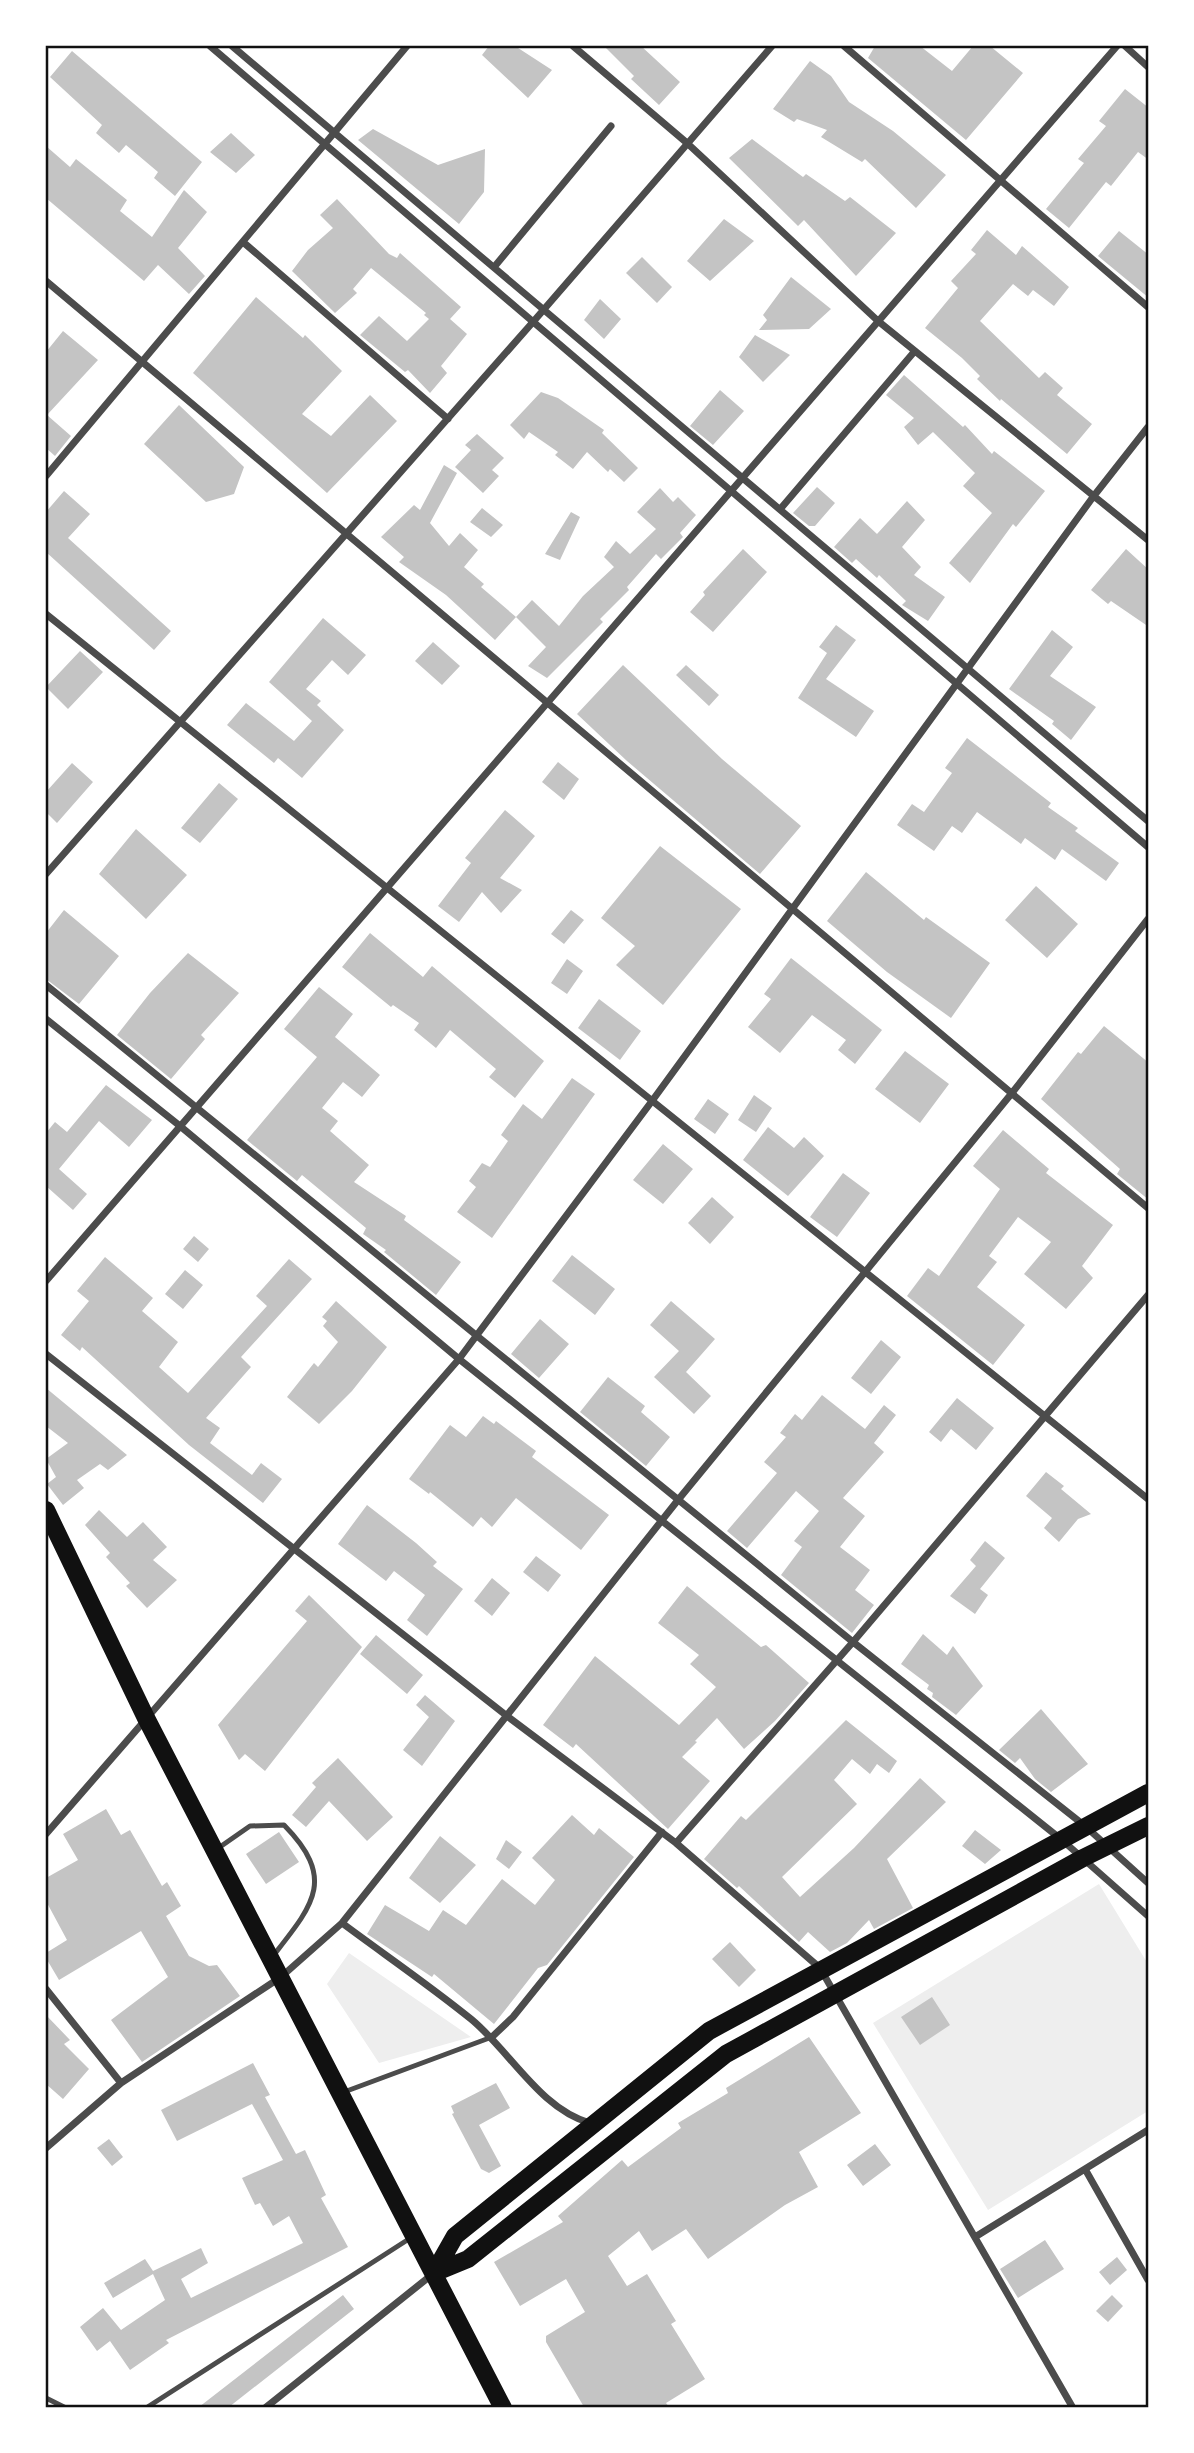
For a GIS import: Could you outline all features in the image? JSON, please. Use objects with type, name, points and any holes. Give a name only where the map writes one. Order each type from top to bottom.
[{"type":"highway","points":[[46,1510],[146,1718],[503,2407]]},
{"type":"highway","points":[[434,2273],[455,2236],[709,2031],[820,1968],[1149,1793]]},
{"type":"highway","points":[[434,2273],[468,2259],[726,2054],[1107,1845],[1149,1826]]},
{"type":"street","points":[[210,46],[1149,847]]},
{"type":"street","points":[[232,46],[782,507],[1149,821]]},
{"type":"street","points":[[46,475],[143,363],[407,46]]},
{"type":"street","points":[[573,46],[687,143],[914,352],[1149,540]]},
{"type":"street","points":[[46,874],[448,419],[772,46]]},
{"type":"street","points":[[844,46],[1149,307]]},
{"type":"street","points":[[46,1281],[1117,46]]},
{"type":"street","points":[[1125,46],[1149,67]]},
{"type":"street","points":[[495,266],[611,126]]},
{"type":"street","points":[[243,242],[448,419]]},
{"type":"street","points":[[46,281],[1149,1208]]},
{"type":"street","points":[[782,507],[914,352]]},
{"type":"street","points":[[46,1834],[459,1359],[652,1101],[1093,497],[1149,427]]},
{"type":"street","points":[[46,614],[1149,1499]]},
{"type":"street","points":[[46,2148],[121,2083],[281,1977],[342,1923],[678,1500],[1012,1093],[1149,919]]},
{"type":"street","points":[[46,985],[853,1642],[1085,1826],[1149,1882]]},
{"type":"street","points":[[46,1019],[180,1126],[459,1359],[1062,1840],[1149,1916]]},
{"type":"street","points":[[677,1843],[837,1661],[1149,1295]]},
{"type":"street","points":[[46,1354],[507,1716],[677,1843],[820,1968],[1073,2407]]},
{"type":"street","points":[[492,2037],[513,2017],[662,1832]]},
{"type":"street","points":[[342,1923],[492,2037],[552,2102],[574,2119],[594,2124]]},
{"type":"street","points":[[46,1989],[121,2083]]},
{"type":"street","points":[[975,2237],[1149,2130]]},
{"type":"street","points":[[1084,2169],[1149,2280]]},
{"type":"street","points":[[265,2407],[434,2273]]},
{"type":"lane","points":[[215,1850],[250,1826],[284,1825],[305,1846],[315,1875],[310,1909],[272,1958]]},
{"type":"lane","points":[[341,2093],[492,2037]]},
{"type":"lane","points":[[146,2407],[415,2235]]},
{"type":"lane","points":[[46,2398],[66,2407]]},
{"type":"shaded area","points":[[1099,1884],[1148,1964],[1148,2111],[988,2210],[873,2023]]},
{"type":"shaded area","points":[[349,1953],[471,2037],[379,2063],[327,1984]]},
{"type":"building","points":[[489,46],[515,46],[552,70],[528,98],[482,55]]},
{"type":"building","points":[[604,46],[641,46],[680,82],[659,105],[631,79],[634,76]]},
{"type":"building","points":[[875,46],[920,46],[952,71],[973,46],[990,46],[1023,73],[966,140],[868,58]]},
{"type":"building","points":[[72,51],[202,162],[175,196],[154,178],[158,172],[126,145],[119,153],[96,133],[102,125],[50,77]]},
{"type":"building","points":[[810,61],[831,76],[849,102],[893,131],[946,175],[916,208],[865,159],[862,162],[821,137],[827,130],[797,119],[794,122],[773,109]]},
{"type":"building","points":[[1125,89],[1149,108],[1149,160],[1138,152],[1111,186],[1106,182],[1069,228],[1046,209],[1084,163],[1078,159],[1106,126],[1099,121]]},
{"type":"building","points":[[373,129],[438,165],[485,149],[484,192],[459,224],[358,140]]},
{"type":"building","points":[[231,133],[255,155],[236,173],[210,152]]},
{"type":"building","points":[[752,139],[803,177],[806,174],[845,201],[850,197],[896,233],[856,276],[804,220],[798,226],[729,158]]},
{"type":"building","points":[[46,146],[70,167],[76,159],[127,200],[120,211],[152,237],[184,190],[207,212],[178,248],[205,276],[189,294],[158,265],[144,281],[46,198]]},
{"type":"building","points":[[337,199],[389,254],[397,258],[400,253],[461,307],[450,319],[467,334],[441,366],[447,373],[430,393],[408,370],[405,372],[360,335],[379,316],[407,341],[429,319],[424,315],[426,313],[371,268],[353,289],[357,293],[335,313],[292,271],[308,250],[333,228],[320,215]]},
{"type":"building","points":[[724,219],[754,241],[710,281],[687,261]]},
{"type":"building","points":[[987,230],[1016,255],[1022,246],[1069,287],[1054,306],[1033,290],[1028,296],[1013,284],[980,321],[1039,378],[1045,372],[1063,388],[1057,395],[1092,424],[1067,454],[1001,399],[1000,401],[977,379],[980,376],[962,358],[925,328],[958,288],[951,281],[976,254],[971,250]]},
{"type":"building","points":[[1119,231],[1149,255],[1149,298],[1098,256]]},
{"type":"building","points":[[642,257],[672,287],[657,303],[626,273]]},
{"type":"building","points":[[791,277],[831,309],[809,329],[759,330],[767,320],[763,315]]},
{"type":"building","points":[[256,297],[303,338],[305,335],[342,371],[302,414],[331,436],[370,395],[397,421],[327,493],[193,373]]},
{"type":"building","points":[[600,299],[621,319],[604,339],[584,320]]},
{"type":"building","points":[[63,331],[98,360],[47,415],[71,436],[55,456],[46,448],[46,352]]},
{"type":"building","points":[[755,335],[790,355],[763,382],[739,357]]},
{"type":"building","points":[[904,375],[963,427],[965,425],[992,454],[994,451],[1045,491],[1016,527],[1013,524],[970,583],[949,563],[992,513],[963,486],[975,473],[933,432],[918,445],[904,427],[914,418],[886,395]]},
{"type":"building","points":[[720,390],[744,411],[713,445],[690,426]]},
{"type":"building","points":[[541,392],[558,398],[604,430],[602,433],[638,468],[624,482],[610,469],[608,472],[587,452],[573,469],[555,455],[558,452],[529,432],[524,439],[510,425]]},
{"type":"building","points":[[179,405],[244,467],[234,494],[206,502],[144,444]]},
{"type":"building","points":[[477,434],[504,458],[492,470],[499,476],[483,493],[455,467],[471,450],[465,445]]},
{"type":"building","points":[[444,465],[457,473],[430,523],[449,546],[460,533],[478,550],[464,567],[484,584],[481,587],[516,617],[495,640],[446,595],[399,562],[404,557],[381,537],[414,505],[420,510]]},
{"type":"building","points":[[817,487],[835,503],[815,526],[809,526],[793,513]]},
{"type":"building","points":[[660,488],[673,502],[678,497],[696,515],[680,533],[683,537],[661,559],[656,554],[627,587],[629,590],[600,619],[603,622],[547,678],[528,666],[546,647],[516,617],[532,600],[559,626],[583,596],[614,567],[604,557],[616,541],[630,554],[656,529],[637,512]]},
{"type":"building","points":[[64,491],[90,514],[68,538],[171,631],[154,650],[46,552],[46,512]]},
{"type":"building","points":[[907,501],[925,520],[902,547],[921,567],[914,575],[945,597],[928,621],[902,605],[906,601],[879,575],[877,578],[856,559],[852,563],[834,547],[860,518],[877,534]]},
{"type":"building","points":[[482,508],[503,525],[491,537],[470,522]]},
{"type":"building","points":[[571,512],[580,517],[560,560],[545,554]]},
{"type":"building","points":[[743,549],[767,572],[713,632],[690,612],[705,595],[703,592]]},
{"type":"building","points":[[1126,549],[1149,570],[1149,627],[1111,601],[1108,604],[1091,590]]},
{"type":"building","points":[[323,618],[366,655],[348,675],[332,660],[306,689],[321,701],[317,705],[344,730],[302,778],[278,758],[274,763],[227,725],[246,703],[294,741],[312,721],[269,682]]},
{"type":"building","points":[[836,625],[856,640],[826,679],[874,711],[856,737],[798,698],[827,653],[819,647]]},
{"type":"building","points":[[1052,630],[1073,647],[1050,676],[1096,707],[1071,740],[1052,724],[1054,721],[1009,689]]},
{"type":"building","points":[[433,642],[460,666],[442,685],[415,661]]},
{"type":"building","points":[[80,651],[103,672],[68,709],[46,687]]},
{"type":"building","points":[[623,665],[722,759],[801,826],[760,874],[627,761],[577,714]]},
{"type":"building","points":[[686,665],[719,695],[709,706],[676,675]]},
{"type":"building","points":[[967,738],[1051,803],[1048,807],[1078,828],[1075,831],[1119,863],[1106,881],[1062,849],[1055,860],[1025,838],[1021,844],[977,812],[962,833],[952,826],[934,851],[897,825],[912,804],[924,812],[952,773],[945,768]]},
{"type":"building","points":[[558,762],[579,779],[564,800],[542,782]]},
{"type":"building","points":[[72,763],[93,782],[57,823],[46,812],[46,792]]},
{"type":"building","points":[[219,783],[238,799],[200,843],[181,828]]},
{"type":"building","points":[[505,810],[535,836],[500,878],[522,890],[501,913],[482,892],[459,922],[438,906],[471,863],[465,858]]},
{"type":"building","points":[[136,829],[187,875],[146,919],[99,874]]},
{"type":"building","points":[[660,846],[741,909],[663,1005],[616,965],[635,946],[601,918]]},
{"type":"building","points":[[866,872],[924,920],[926,917],[990,963],[951,1018],[887,972],[827,921]]},
{"type":"building","points":[[1036,886],[1078,924],[1047,958],[1005,920]]},
{"type":"building","points":[[64,910],[119,956],[79,1004],[46,979],[46,933]]},
{"type":"building","points":[[571,910],[584,920],[564,944],[551,934]]},
{"type":"building","points":[[370,933],[423,977],[432,966],[544,1061],[515,1098],[489,1077],[496,1069],[450,1030],[436,1048],[414,1030],[419,1023],[393,1005],[391,1007],[342,967]]},
{"type":"building","points":[[188,953],[239,993],[201,1035],[205,1039],[171,1079],[117,1035],[150,993]]},
{"type":"building","points":[[791,958],[882,1030],[855,1064],[838,1050],[846,1040],[812,1015],[780,1053],[748,1027],[771,999],[764,994]]},
{"type":"building","points":[[567,959],[583,971],[567,994],[551,983]]},
{"type":"building","points":[[319,987],[353,1014],[335,1037],[380,1075],[362,1097],[343,1082],[322,1108],[338,1121],[330,1131],[369,1165],[354,1182],[406,1216],[404,1220],[461,1262],[436,1295],[384,1252],[386,1250],[363,1234],[366,1228],[302,1175],[297,1181],[247,1140],[317,1057],[284,1029]]},
{"type":"building","points":[[599,999],[641,1031],[620,1060],[578,1028]]},
{"type":"building","points":[[1104,1026],[1149,1063],[1149,1200],[1117,1174],[1120,1169],[1041,1099],[1078,1052],[1081,1054]]},
{"type":"building","points":[[905,1051],[949,1084],[920,1123],[875,1089]]},
{"type":"building","points":[[572,1078],[595,1094],[492,1238],[457,1212],[476,1187],[469,1181],[482,1163],[490,1167],[508,1141],[501,1135],[523,1104],[542,1119]]},
{"type":"building","points":[[106,1085],[152,1120],[129,1147],[99,1121],[59,1169],[87,1194],[73,1210],[46,1186],[46,1133],[55,1122],[67,1132]]},
{"type":"building","points":[[754,1095],[772,1108],[756,1132],[738,1120]]},
{"type":"building","points":[[708,1099],[729,1114],[715,1134],[694,1119]]},
{"type":"building","points":[[768,1127],[794,1148],[804,1137],[824,1156],[788,1196],[743,1160]]},
{"type":"building","points":[[1003,1130],[1049,1169],[1046,1173],[1113,1225],[1082,1266],[1093,1278],[1066,1309],[1024,1274],[1051,1242],[1018,1217],[989,1256],[997,1262],[977,1287],[1025,1325],[993,1365],[907,1296],[928,1268],[939,1276],[1000,1189],[973,1166]]},
{"type":"building","points":[[663,1144],[693,1169],[663,1204],[633,1180]]},
{"type":"building","points":[[843,1173],[870,1193],[837,1237],[810,1217]]},
{"type":"building","points":[[712,1197],[734,1217],[710,1244],[688,1223]]},
{"type":"building","points":[[194,1236],[209,1249],[198,1262],[183,1249]]},
{"type":"building","points":[[572,1255],[615,1289],[595,1315],[552,1281]]},
{"type":"building","points":[[105,1257],[153,1298],[142,1311],[178,1342],[159,1367],[188,1393],[267,1306],[256,1296],[289,1259],[312,1279],[241,1357],[251,1367],[206,1418],[220,1428],[210,1443],[252,1475],[261,1463],[282,1479],[263,1503],[189,1445],[82,1347],[80,1351],[61,1335],[89,1301],[77,1291]]},
{"type":"building","points":[[185,1270],[203,1285],[183,1309],[165,1294]]},
{"type":"building","points":[[336,1301],[387,1347],[352,1391],[319,1424],[287,1397],[314,1363],[318,1367],[338,1342],[323,1326],[327,1321],[322,1317]]},
{"type":"building","points":[[671,1301],[715,1339],[686,1372],[711,1396],[694,1414],[654,1377],[679,1351],[650,1325]]},
{"type":"building","points":[[540,1319],[569,1344],[539,1378],[511,1354]]},
{"type":"building","points":[[881,1340],[901,1357],[871,1394],[851,1378]]},
{"type":"building","points":[[608,1377],[645,1406],[641,1412],[670,1437],[646,1466],[580,1412]]},
{"type":"building","points":[[46,1388],[127,1455],[108,1470],[100,1464],[77,1480],[84,1488],[63,1505],[47,1484],[56,1477],[46,1459],[68,1443],[46,1426]]},
{"type":"building","points":[[822,1395],[865,1429],[884,1405],[896,1415],[874,1443],[884,1452],[843,1498],[865,1516],[840,1547],[870,1570],[855,1590],[874,1605],[852,1633],[781,1575],[802,1547],[794,1541],[819,1511],[796,1491],[747,1548],[727,1531],[777,1473],[764,1462],[786,1437],[780,1433],[795,1414],[802,1420]]},
{"type":"building","points":[[957,1398],[994,1428],[976,1450],[951,1429],[941,1442],[929,1432]]},
{"type":"building","points":[[483,1416],[494,1424],[496,1421],[536,1451],[532,1457],[609,1515],[581,1550],[516,1498],[492,1527],[481,1517],[473,1527],[430,1492],[429,1494],[409,1479],[450,1425],[466,1437]]},
{"type":"building","points":[[1046,1472],[1064,1486],[1061,1489],[1091,1514],[1078,1519],[1059,1542],[1044,1528],[1052,1518],[1026,1496]]},
{"type":"building","points":[[367,1505],[416,1543],[437,1562],[433,1566],[463,1589],[427,1636],[407,1620],[425,1595],[394,1571],[386,1581],[338,1544]]},
{"type":"building","points":[[99,1510],[127,1537],[143,1522],[167,1547],[153,1560],[177,1580],[147,1608],[126,1586],[130,1583],[106,1557],[110,1553],[85,1525]]},
{"type":"building","points":[[985,1541],[1005,1558],[980,1589],[988,1595],[975,1614],[950,1596],[976,1566],[970,1560]]},
{"type":"building","points":[[536,1556],[561,1575],[548,1592],[523,1572]]},
{"type":"building","points":[[492,1578],[510,1593],[492,1616],[474,1601]]},
{"type":"building","points":[[687,1586],[761,1647],[766,1645],[809,1683],[775,1721],[744,1749],[717,1718],[682,1757],[710,1781],[668,1829],[576,1744],[573,1748],[543,1725],[595,1656],[679,1725],[716,1687],[690,1664],[699,1655],[658,1623]]},
{"type":"building","points":[[309,1595],[362,1647],[265,1771],[245,1754],[239,1760],[218,1725],[307,1621],[295,1611]]},
{"type":"building","points":[[923,1634],[947,1655],[953,1646],[983,1686],[956,1715],[932,1697],[933,1693],[927,1689],[929,1685],[901,1664]]},
{"type":"building","points":[[376,1635],[423,1675],[407,1694],[360,1654]]},
{"type":"building","points":[[425,1695],[455,1721],[422,1766],[403,1750],[429,1717],[416,1705]]},
{"type":"building","points":[[1041,1709],[1088,1764],[1051,1792],[1035,1779],[1020,1758],[1015,1763],[999,1750]]},
{"type":"building","points":[[846,1720],[897,1761],[889,1773],[877,1764],[870,1774],[852,1759],[834,1780],[857,1804],[782,1877],[800,1897],[854,1848],[920,1778],[946,1802],[887,1859],[913,1908],[874,1929],[869,1920],[847,1943],[830,1952],[808,1932],[799,1942],[739,1886],[737,1888],[704,1859],[741,1816],[746,1820]]},
{"type":"building","points":[[338,1758],[393,1817],[367,1841],[329,1801],[306,1827],[292,1815],[316,1787],[312,1783]]},
{"type":"building","points":[[106,1809],[121,1835],[130,1830],[162,1886],[167,1882],[181,1906],[166,1916],[189,1956],[209,1966],[217,1965],[240,1996],[142,2062],[111,2020],[168,1977],[141,1931],[59,1980],[46,1958],[46,1953],[67,1940],[46,1901],[46,1878],[78,1860],[63,1834]]},
{"type":"building","points":[[572,1815],[594,1835],[599,1828],[634,1857],[547,1965],[538,1968],[494,2024],[434,1974],[432,1977],[367,1934],[385,1905],[429,1931],[443,1910],[466,1925],[502,1879],[535,1905],[555,1880],[532,1858]]},
{"type":"building","points":[[975,1830],[1001,1850],[985,1864],[962,1846]]},
{"type":"building","points":[[279,1832],[299,1862],[266,1884],[246,1854]]},
{"type":"building","points":[[440,1836],[476,1865],[440,1903],[409,1878]]},
{"type":"building","points":[[506,1840],[522,1852],[509,1869],[496,1859]]},
{"type":"building","points":[[730,1942],[756,1970],[739,1987],[712,1959]]},
{"type":"building","points":[[932,1997],[950,2025],[920,2045],[901,2017]]},
{"type":"building","points":[[46,2015],[70,2040],[64,2044],[89,2069],[63,2099],[46,2084]]},
{"type":"building","points":[[809,2037],[861,2113],[799,2152],[818,2187],[785,2205],[708,2259],[686,2229],[652,2251],[639,2231],[608,2256],[627,2286],[647,2274],[676,2321],[671,2324],[705,2379],[666,2403],[669,2407],[584,2407],[546,2342],[546,2336],[585,2312],[566,2279],[520,2306],[494,2262],[563,2222],[558,2216],[622,2160],[628,2167],[681,2128],[678,2123],[728,2093],[726,2088]]},
{"type":"building","points":[[253,2063],[270,2095],[265,2097],[296,2154],[305,2150],[326,2195],[321,2198],[348,2247],[166,2340],[169,2343],[130,2370],[110,2341],[97,2351],[80,2327],[103,2308],[121,2330],[165,2300],[153,2274],[113,2298],[104,2283],[145,2259],[153,2271],[201,2248],[208,2263],[181,2279],[191,2298],[303,2243],[289,2216],[273,2226],[260,2203],[255,2205],[242,2178],[283,2160],[252,2104],[177,2141],[161,2110]]},
{"type":"building","points":[[496,2083],[510,2108],[479,2125],[501,2166],[489,2173],[481,2169],[452,2114],[454,2113],[451,2106]]},
{"type":"building","points":[[109,2139],[123,2157],[112,2166],[97,2148]]},
{"type":"building","points":[[875,2144],[891,2165],[863,2186],[847,2165]]},
{"type":"building","points":[[1045,2240],[1064,2269],[1018,2298],[1000,2269]]},
{"type":"building","points":[[1117,2257],[1127,2270],[1110,2285],[1099,2272]]},
{"type":"building","points":[[343,2295],[354,2309],[229,2407],[199,2407]]},
{"type":"building","points":[[1112,2295],[1123,2306],[1108,2322],[1096,2311]]}]
